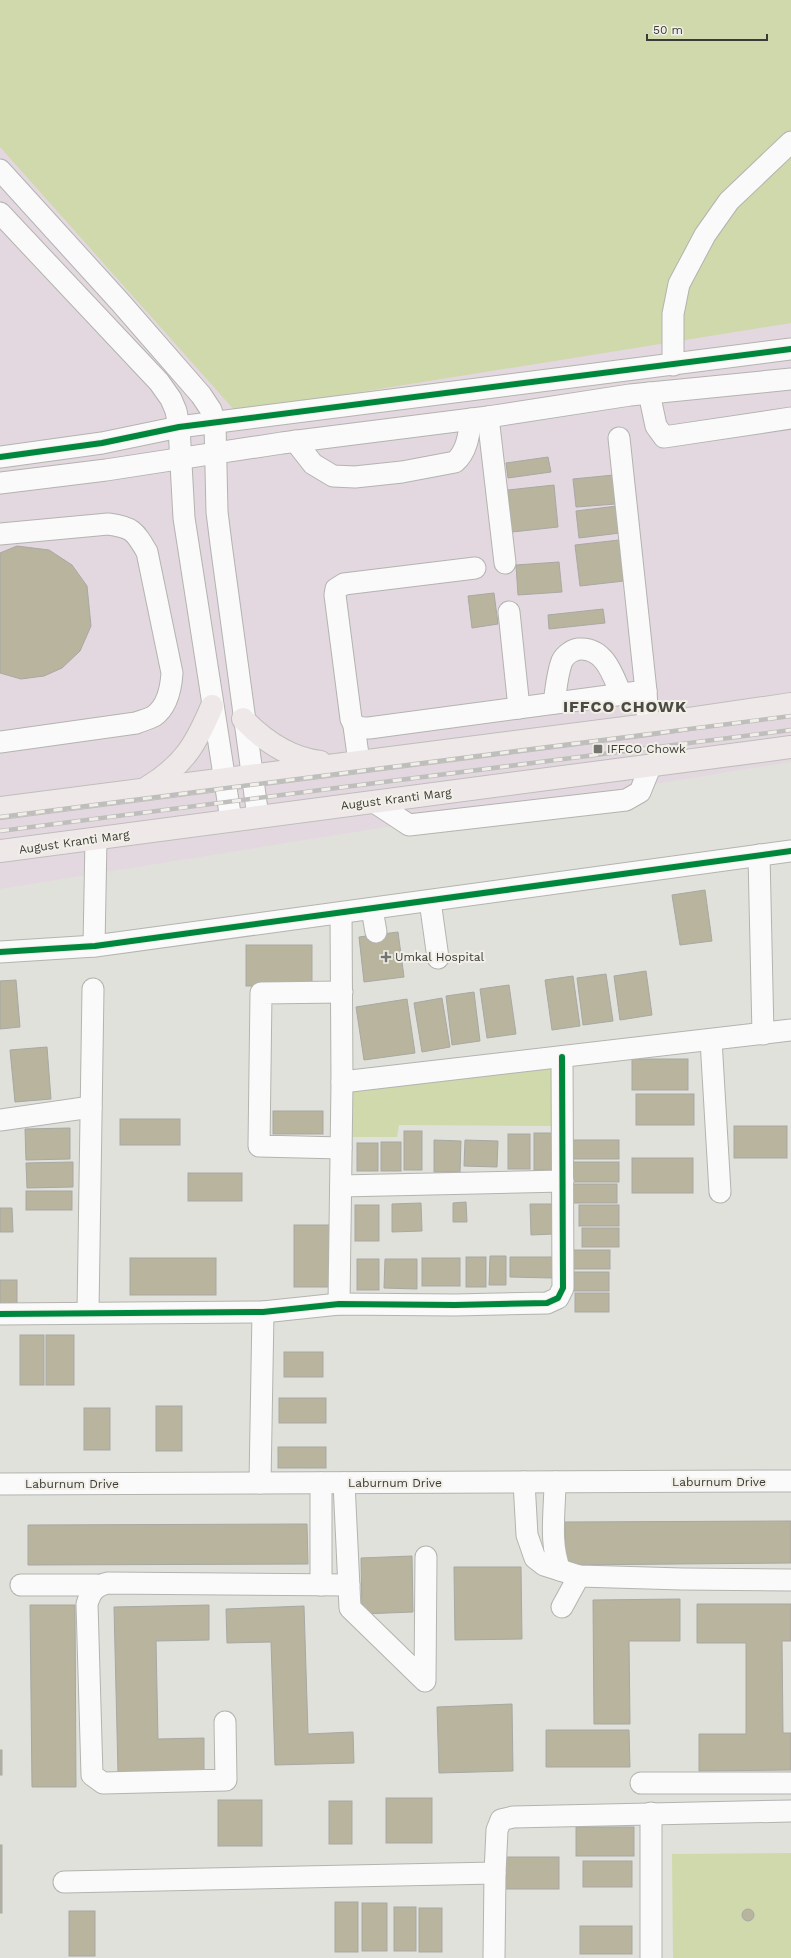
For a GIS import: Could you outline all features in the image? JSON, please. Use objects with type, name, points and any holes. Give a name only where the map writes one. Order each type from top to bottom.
[{"type":"main road","points":[[0,808],[648,725],[791,704]]},
{"type":"main road","points":[[146,789],[167,776],[179,764],[198,739],[212,706]]},
{"type":"main road","points":[[243,719],[260,737],[281,751],[309,761],[349,763]]},
{"type":"main road","name":"August Kranti Marg","points":[[0,851],[791,747]]},
{"type":"street","points":[[673,365],[673,314],[679,284],[682,278],[705,235],[729,201],[791,142]]},
{"type":"street","points":[[0,170],[182,372],[211,410],[215,423],[215,454],[220,538],[243,719],[258,817]]},
{"type":"street","points":[[0,212],[159,382],[171,399],[176,411],[179,427],[184,518],[212,706],[232,820]]},
{"type":"street","points":[[0,457],[102,443],[179,427],[791,349]]},
{"type":"street","points":[[0,483],[181,459],[294,441],[479,418],[649,393],[791,379]]},
{"type":"street","points":[[649,393],[656,426],[664,437],[791,418]]},
{"type":"street","points":[[294,441],[313,464],[333,476],[355,477],[402,472],[455,462],[460,458],[479,418]]},
{"type":"street","points":[[479,418],[505,563]]},
{"type":"street","points":[[620,438],[646,691],[648,725]]},
{"type":"street","points":[[0,534],[108,524],[126,526],[138,537],[147,552],[172,673],[171,689],[164,703],[154,716],[136,723],[0,742]]},
{"type":"street","points":[[349,763],[354,726],[351,719],[335,595],[336,588],[344,584],[475,568]]},
{"type":"street","points":[[509,612],[519,708]]},
{"type":"street","points":[[554,703],[563,660],[573,650],[585,649],[596,652],[607,664],[621,694]]},
{"type":"street","points":[[354,726],[369,728],[646,691]]},
{"type":"street","points":[[374,802],[409,825],[626,800],[640,792],[651,766]]},
{"type":"street","points":[[94,946],[96,839]]},
{"type":"street","points":[[0,952],[94,946],[341,914],[791,851]]},
{"type":"street","points":[[759,855],[763,1034]]},
{"type":"street","points":[[430,901],[438,958]]},
{"type":"street","points":[[372,909],[376,932]]},
{"type":"street","points":[[340,1304],[342,1082],[341,914]]},
{"type":"street","points":[[88,1312],[94,989]]},
{"type":"street","points":[[341,1148],[259,1146],[261,993],[342,992]]},
{"type":"street","points":[[342,1082],[791,1030]]},
{"type":"street","points":[[711,1040],[720,1192]]},
{"type":"street","points":[[0,1314],[88,1312],[263,1312],[340,1304],[455,1306],[547,1303],[558,1298],[563,1288],[562,1057]]},
{"type":"street","points":[[0,1120],[91,1107]]},
{"type":"street","points":[[341,1186],[563,1181]]},
{"type":"street","points":[[260,1483],[263,1312]]},
{"type":"street","name":"Laburnum Drive","points":[[0,1484],[791,1481]]},
{"type":"street","points":[[524,1482],[527,1535],[535,1558],[544,1565],[569,1573],[682,1580],[791,1580]]},
{"type":"street","points":[[555,1482],[554,1536],[556,1558],[569,1573]]},
{"type":"street","points":[[321,1483],[321,1585]]},
{"type":"street","points":[[344,1483],[350,1608],[424,1681],[426,1557]]},
{"type":"street","points":[[562,1607],[569,1573]]},
{"type":"street","points":[[21,1585],[97,1585],[108,1583],[349,1585]]},
{"type":"street","points":[[97,1585],[90,1593],[87,1604],[92,1775],[102,1783],[226,1780],[225,1722]]},
{"type":"street","points":[[641,1783],[791,1783]]},
{"type":"street","points":[[494,1958],[497,1830],[501,1820],[513,1817],[791,1811]]},
{"type":"street","points":[[651,1813],[651,1958]]},
{"type":"street","points":[[64,1882],[495,1873]]},
{"type":"shaded area","points":[[0,0],[791,0],[791,762],[0,889]]},
{"type":"green space","points":[[0,0],[791,0],[791,323],[236,412],[0,147]]},
{"type":"green space","points":[[552,1065],[552,1126],[399,1125],[397,1137],[349,1137],[350,1088]]},
{"type":"green space","points":[[791,1853],[791,1958],[673,1958],[672,1854]]},
{"type":"building","points":[[548,457],[551,472],[508,478],[506,463]]},
{"type":"building","points":[[614,475],[616,504],[576,507],[573,479]]},
{"type":"building","points":[[554,485],[558,527],[512,532],[508,490]]},
{"type":"building","points":[[617,506],[620,533],[579,538],[576,511]]},
{"type":"building","points":[[619,540],[624,581],[580,586],[575,545]]},
{"type":"building","points":[[17,546],[49,550],[72,565],[87,586],[91,626],[80,651],[62,668],[44,676],[21,679],[0,673],[0,553]]},
{"type":"building","points":[[559,562],[562,592],[518,595],[516,565]]},
{"type":"building","points":[[494,593],[498,624],[472,628],[468,596]]},
{"type":"building","points":[[603,609],[605,623],[549,629],[548,615]]},
{"type":"building","points":[[705,890],[712,941],[680,945],[672,895]]},
{"type":"building","points":[[398,932],[404,977],[364,982],[359,937]]},
{"type":"building","points":[[246,945],[312,945],[312,986],[246,986]]},
{"type":"building","points":[[646,971],[652,1015],[620,1020],[614,976]]},
{"type":"building","points":[[606,974],[613,1021],[583,1025],[577,978]]},
{"type":"building","points":[[573,976],[580,1026],[552,1030],[545,980]]},
{"type":"building","points":[[16,980],[20,1027],[0,1029],[0,981]]},
{"type":"building","points":[[509,985],[516,1034],[487,1038],[480,989]]},
{"type":"building","points":[[474,992],[480,1041],[452,1045],[446,996]]},
{"type":"building","points":[[442,998],[450,1047],[422,1052],[414,1003]]},
{"type":"building","points":[[407,999],[415,1053],[364,1060],[356,1007]]},
{"type":"building","points":[[47,1047],[51,1099],[15,1102],[10,1050]]},
{"type":"building","points":[[632,1059],[688,1059],[688,1090],[632,1090]]},
{"type":"building","points":[[636,1094],[694,1094],[694,1125],[636,1125]]},
{"type":"building","points":[[273,1111],[323,1111],[323,1134],[273,1134]]},
{"type":"building","points":[[120,1119],[180,1119],[180,1145],[120,1145]]},
{"type":"building","points":[[734,1126],[787,1126],[787,1158],[734,1158]]},
{"type":"building","points":[[70,1128],[70,1159],[26,1160],[25,1129]]},
{"type":"building","points":[[404,1131],[422,1131],[422,1170],[404,1170]]},
{"type":"building","points":[[534,1133],[554,1133],[554,1170],[534,1170]]},
{"type":"building","points":[[508,1134],[530,1134],[530,1169],[508,1169]]},
{"type":"building","points":[[434,1140],[461,1141],[460,1172],[434,1172]]},
{"type":"building","points":[[465,1140],[498,1141],[497,1167],[464,1166]]},
{"type":"building","points":[[572,1140],[619,1140],[619,1159],[572,1159]]},
{"type":"building","points":[[381,1142],[401,1142],[401,1171],[381,1171]]},
{"type":"building","points":[[357,1143],[378,1143],[378,1171],[357,1171]]},
{"type":"building","points":[[632,1158],[693,1158],[693,1193],[632,1193]]},
{"type":"building","points":[[73,1162],[73,1187],[27,1188],[26,1163]]},
{"type":"building","points":[[572,1162],[619,1162],[619,1182],[572,1182]]},
{"type":"building","points":[[188,1173],[242,1173],[242,1201],[188,1201]]},
{"type":"building","points":[[573,1184],[617,1184],[617,1203],[573,1203]]},
{"type":"building","points":[[26,1191],[72,1191],[72,1210],[26,1210]]},
{"type":"building","points":[[466,1202],[467,1222],[453,1222],[453,1203]]},
{"type":"building","points":[[421,1203],[422,1231],[392,1232],[392,1204]]},
{"type":"building","points":[[530,1204],[552,1204],[553,1234],[531,1235]]},
{"type":"building","points":[[355,1205],[379,1205],[379,1241],[355,1241]]},
{"type":"building","points":[[579,1205],[619,1205],[619,1226],[579,1226]]},
{"type":"building","points":[[0,1208],[12,1208],[13,1232],[0,1232]]},
{"type":"building","points":[[294,1225],[330,1225],[330,1287],[294,1287]]},
{"type":"building","points":[[582,1228],[619,1228],[619,1247],[582,1247]]},
{"type":"building","points":[[573,1250],[610,1250],[610,1269],[573,1269]]},
{"type":"building","points":[[490,1256],[506,1256],[506,1285],[489,1285]]},
{"type":"building","points":[[466,1257],[486,1257],[486,1287],[466,1287]]},
{"type":"building","points":[[510,1257],[553,1257],[552,1278],[510,1277]]},
{"type":"building","points":[[130,1258],[216,1258],[216,1295],[130,1295]]},
{"type":"building","points":[[422,1258],[460,1258],[460,1286],[422,1286]]},
{"type":"building","points":[[357,1259],[379,1259],[379,1290],[357,1290]]},
{"type":"building","points":[[385,1259],[417,1259],[417,1289],[384,1288]]},
{"type":"building","points":[[574,1272],[609,1272],[609,1291],[574,1291]]},
{"type":"building","points":[[0,1280],[17,1280],[17,1304],[0,1304]]},
{"type":"building","points":[[575,1293],[609,1293],[609,1312],[575,1312]]},
{"type":"building","points":[[20,1335],[44,1335],[44,1385],[20,1385]]},
{"type":"building","points":[[46,1335],[74,1335],[74,1385],[46,1385]]},
{"type":"building","points":[[284,1352],[323,1352],[323,1377],[284,1377]]},
{"type":"building","points":[[279,1398],[326,1398],[326,1423],[279,1423]]},
{"type":"building","points":[[156,1406],[182,1406],[182,1451],[156,1451]]},
{"type":"building","points":[[84,1408],[110,1408],[110,1450],[84,1450]]},
{"type":"building","points":[[278,1447],[326,1447],[326,1468],[278,1468]]},
{"type":"building","points":[[791,1521],[791,1563],[565,1565],[565,1522]]},
{"type":"building","points":[[307,1524],[308,1564],[28,1565],[28,1525]]},
{"type":"building","points":[[412,1556],[413,1612],[362,1614],[361,1558]]},
{"type":"building","points":[[454,1567],[521,1567],[522,1639],[455,1640]]},
{"type":"building","points":[[680,1599],[680,1641],[629,1641],[630,1724],[594,1724],[593,1600]]},
{"type":"building","points":[[697,1604],[791,1604],[791,1641],[782,1641],[783,1733],[791,1733],[791,1770],[699,1771],[699,1734],[746,1734],[746,1643],[697,1643]]},
{"type":"building","points":[[30,1605],[75,1605],[76,1787],[32,1787]]},
{"type":"building","points":[[209,1605],[209,1640],[156,1641],[158,1739],[204,1738],[204,1771],[118,1773],[114,1607]]},
{"type":"building","points":[[304,1606],[308,1734],[353,1732],[354,1763],[275,1765],[271,1642],[227,1643],[226,1609]]},
{"type":"building","points":[[512,1704],[513,1771],[439,1773],[437,1707]]},
{"type":"building","points":[[546,1730],[629,1730],[630,1767],[546,1767]]},
{"type":"building","points":[[0,1750],[2,1750],[2,1775],[0,1775]]},
{"type":"building","points":[[386,1798],[432,1798],[432,1843],[386,1843]]},
{"type":"building","points":[[218,1800],[262,1800],[262,1846],[218,1846]]},
{"type":"building","points":[[329,1801],[352,1801],[352,1844],[329,1844]]},
{"type":"building","points":[[576,1827],[634,1827],[634,1856],[576,1856]]},
{"type":"building","points":[[0,1845],[2,1845],[2,1913],[0,1913]]},
{"type":"building","points":[[504,1857],[559,1857],[559,1889],[504,1889]]},
{"type":"building","points":[[583,1861],[632,1861],[632,1887],[583,1887]]},
{"type":"building","points":[[335,1902],[358,1902],[358,1952],[335,1952]]},
{"type":"building","points":[[362,1903],[387,1903],[387,1951],[362,1951]]},
{"type":"building","points":[[394,1907],[416,1907],[416,1951],[394,1951]]},
{"type":"building","points":[[419,1908],[442,1908],[442,1952],[419,1952]]},
{"type":"building","points":[[750,1909],[753,1910],[753,1920],[746,1921],[743,1920],[742,1913],[743,1910]]},
{"type":"building","points":[[69,1911],[95,1911],[95,1956],[69,1956]]},
{"type":"building","points":[[580,1926],[632,1926],[632,1954],[580,1954]]},
{"type":"railway","points":[[0,817],[791,716]]},
{"type":"railway","points":[[0,831],[791,730]]},
{"type":"cycle path","points":[[0,457],[102,443],[179,427],[791,349]]},
{"type":"cycle path","points":[[0,952],[95,946],[791,851]]},
{"type":"cycle path","points":[[0,1314],[263,1312],[339,1304],[455,1305],[547,1303],[558,1298],[563,1288],[562,1057]]},
{"type":"place","name":"IFFCO Chowk","points":[[598,749]]},
{"type":"place","name":"Umkal Hospital","points":[[386,957]]},
{"type":"district","name":"IFFCO CHOWK","points":[[625,706]]}]
